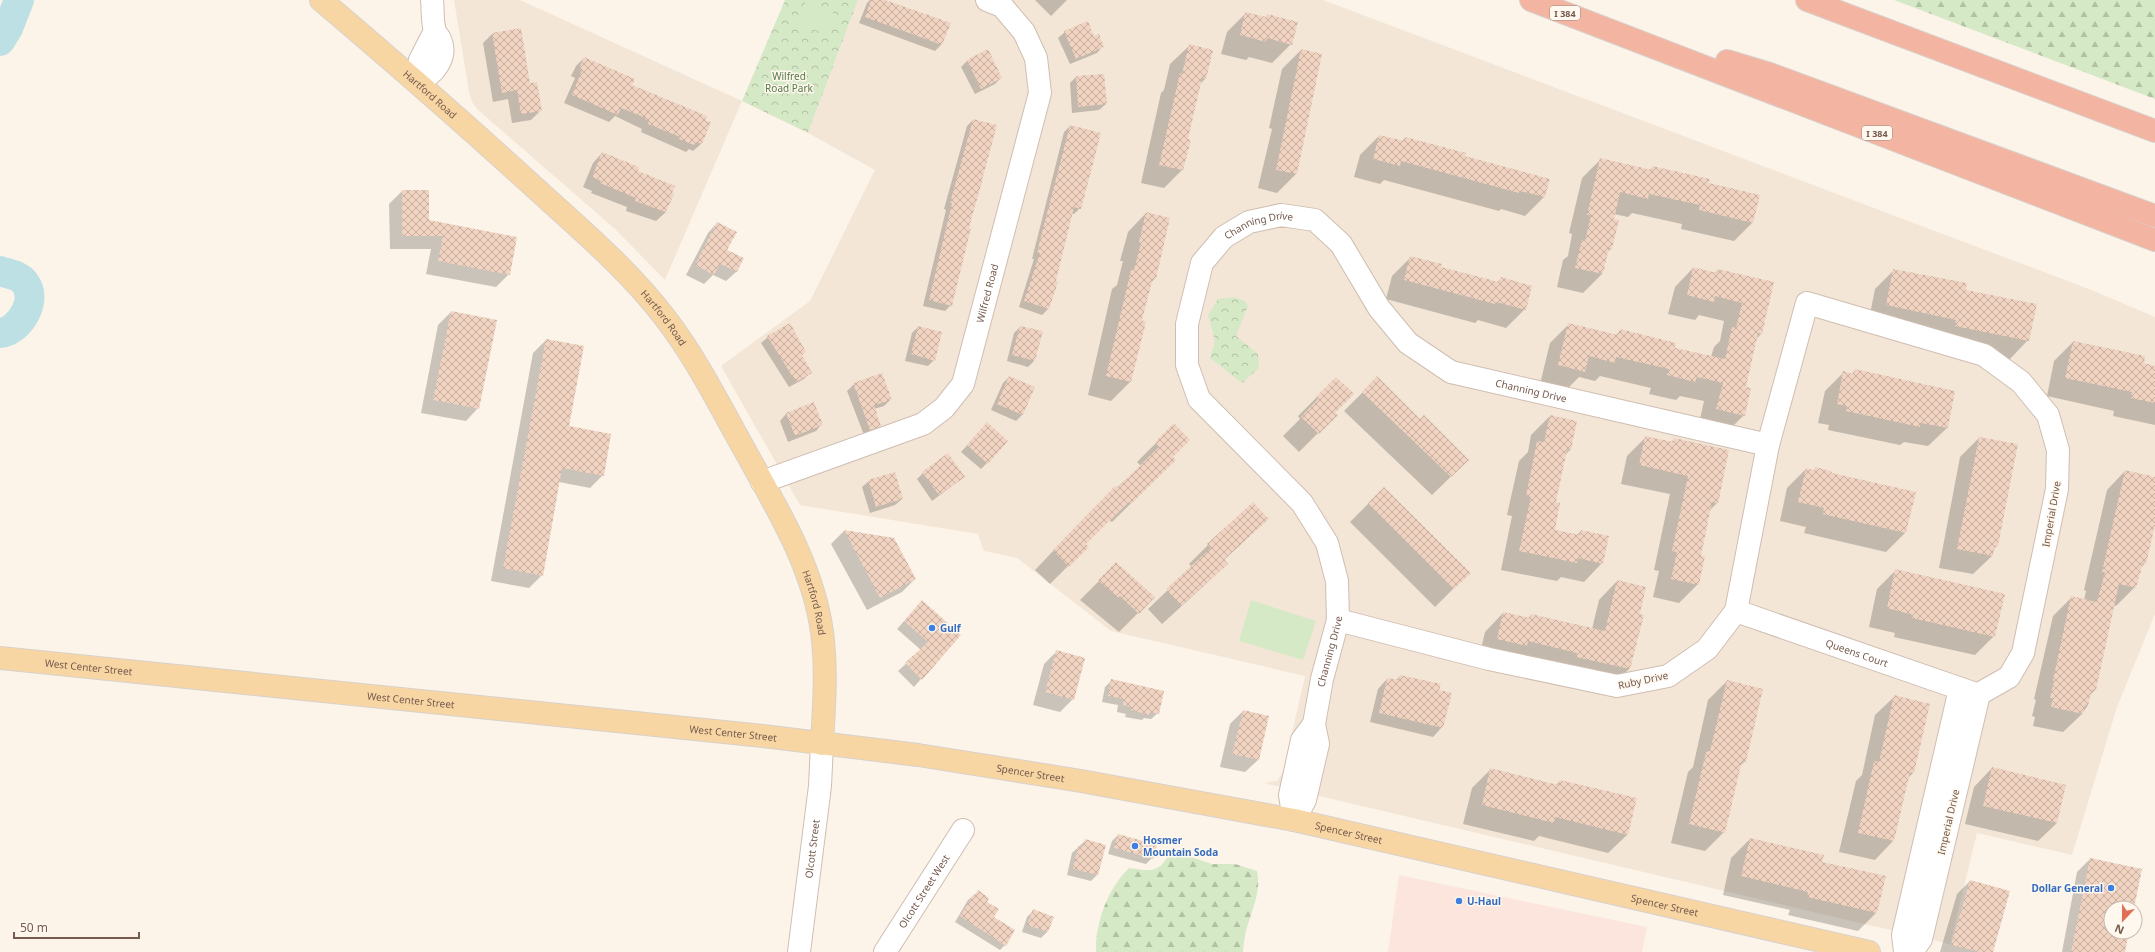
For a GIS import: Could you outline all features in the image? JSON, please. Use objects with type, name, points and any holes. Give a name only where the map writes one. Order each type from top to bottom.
[{"type":"highway","name":"I 384","points":[[1532,0],[2155,240]]},
{"type":"highway","points":[[1807,0],[2155,131]]},
{"type":"highway","points":[[1598,26],[1770,74],[2155,216]]},
{"type":"main road","name":"Hartford Road","points":[[322,0],[417,81],[605,251],[632,279],[666,319],[694,361],[762,482],[793,540],[812,589],[822,632],[825,691],[822,744]]},
{"type":"main road","name":"West Center Street","points":[[0,658],[449,703],[822,744]]},
{"type":"main road","name":"Spencer Street","points":[[822,744],[918,755],[1074,780],[1294,820],[1870,952]]},
{"type":"street","points":[[417,81],[427,77],[433,72],[442,57],[441,40],[435,31],[432,0]]},
{"type":"street","name":"Wilfred Road","points":[[762,482],[923,424],[944,408],[963,384],[1040,93],[1036,58],[1024,32],[1002,6],[987,0]]},
{"type":"street","name":"Channing Drive","points":[[1294,820],[1305,800],[1318,744],[1314,724],[1322,679],[1338,620],[1337,581],[1327,543],[1302,503],[1199,399],[1187,365],[1187,324],[1202,263],[1224,237],[1250,222],[1281,215],[1315,220],[1341,244],[1379,308],[1408,343],[1451,372],[1768,445]]},
{"type":"street","name":"Imperial Drive","points":[[1768,445],[1807,303],[1984,356],[2024,386],[2048,415],[2058,450],[2057,489],[2023,653],[2009,677],[1969,692]]},
{"type":"street","name":"Ruby Drive","points":[[1338,620],[1489,659],[1617,686],[1668,676],[1707,649],[1736,611],[1768,445]]},
{"type":"street","name":"Queens Court","points":[[1736,611],[1969,692]]},
{"type":"street","name":"Imperial Drive","points":[[1905,952],[1902,935],[1969,692]]},
{"type":"street","name":"Imperial Drive","points":[[1912,952],[1921,939],[1969,692]]},
{"type":"street","name":"Olcott Street","points":[[799,952],[820,786],[822,744]]},
{"type":"street","name":"Olcott Street West","points":[[885,952],[963,830]]},
{"type":"shaded area","points":[[454,0],[520,0],[742,101],[665,280],[615,229],[478,110],[472,102],[469,92]]},
{"type":"shaded area","points":[[858,0],[1323,0],[2094,291],[2155,317],[2155,614],[2117,707],[2072,855],[1977,833],[1950,944],[1264,783],[1277,781],[1283,772],[1305,676],[1111,631],[1017,558],[984,551],[978,534],[800,505],[721,366],[810,301],[875,170],[808,133]]},
{"type":"shaded area","name":"U-Haul","points":[[1399,875],[1647,927],[1642,952],[1388,952]]},
{"type":"green space","name":"Wilfred Road Park","points":[[785,0],[858,0],[808,133],[742,101]]},
{"type":"green space","points":[[1894,0],[2155,0],[2155,99]]},
{"type":"green space","points":[[806,1],[834,13],[825,34],[797,22]]},
{"type":"green space","points":[[1233,297],[1245,301],[1248,306],[1236,336],[1258,354],[1259,368],[1242,383],[1210,358],[1215,341],[1208,315],[1218,299]]},
{"type":"green space","points":[[1251,600],[1316,621],[1303,660],[1239,641]]},
{"type":"green space","points":[[1179,853],[1212,864],[1235,864],[1257,871],[1258,885],[1255,904],[1246,930],[1243,952],[1096,952],[1096,941],[1100,918],[1109,896],[1122,876],[1129,868],[1147,870],[1156,869],[1168,856]]},
{"type":"building","points":[[871,0],[885,0],[951,23],[942,45],[865,17]]},
{"type":"building","points":[[1245,12],[1266,17],[1267,14],[1298,22],[1292,45],[1267,38],[1266,42],[1240,35]]},
{"type":"building","points":[[1088,21],[1094,36],[1099,34],[1104,47],[1076,59],[1064,31]]},
{"type":"building","points":[[521,28],[530,83],[537,82],[542,111],[521,114],[517,90],[502,93],[492,33]]},
{"type":"building","points":[[1189,44],[1213,50],[1206,79],[1202,78],[1188,139],[1191,140],[1183,170],[1159,165],[1180,73],[1182,74]]},
{"type":"building","points":[[988,49],[1002,78],[981,89],[967,60]]},
{"type":"building","points":[[1301,49],[1322,54],[1297,174],[1276,170]]},
{"type":"building","points":[[584,57],[635,79],[632,85],[707,116],[705,120],[711,122],[702,144],[696,142],[694,145],[679,139],[680,137],[648,124],[649,121],[645,119],[646,118],[621,108],[618,115],[572,95],[582,70],[579,69]]},
{"type":"building","points":[[1104,74],[1107,104],[1078,107],[1076,76]]},
{"type":"building","points":[[973,119],[997,125],[969,228],[971,228],[952,306],[929,300],[952,203],[950,203]]},
{"type":"building","points":[[1070,125],[1101,133],[1081,209],[1074,207],[1056,281],[1058,282],[1049,309],[1024,301],[1040,253],[1037,252]]},
{"type":"building","points":[[1379,135],[1404,141],[1405,137],[1466,153],[1465,156],[1550,179],[1545,197],[1520,191],[1519,193],[1401,161],[1400,166],[1373,159]]},
{"type":"building","points":[[602,152],[639,167],[638,171],[675,186],[672,193],[674,194],[666,212],[635,201],[636,198],[600,183],[601,181],[592,177]]},
{"type":"building","points":[[1600,158],[1652,170],[1652,166],[1710,179],[1709,183],[1760,195],[1753,223],[1699,210],[1700,205],[1649,194],[1648,199],[1620,192],[1614,219],[1619,220],[1612,249],[1609,248],[1603,274],[1575,268],[1582,240],[1585,241],[1591,215],[1587,215]]},
{"type":"building","points":[[402,190],[429,190],[429,220],[517,237],[510,275],[438,261],[443,236],[402,236]]},
{"type":"building","points":[[1146,212],[1170,218],[1156,279],[1153,278],[1142,320],[1146,322],[1131,382],[1106,376],[1131,270],[1134,270],[1141,243],[1139,242]]},
{"type":"building","points":[[717,222],[737,232],[727,250],[744,258],[737,272],[720,264],[714,275],[695,265]]},
{"type":"building","points":[[1410,256],[1442,264],[1441,267],[1499,282],[1501,277],[1532,286],[1526,310],[1496,302],[1495,304],[1404,280]]},
{"type":"building","points":[[1693,267],[1717,273],[1718,269],[1774,282],[1762,334],[1758,333],[1746,387],[1751,388],[1745,416],[1716,409],[1723,383],[1697,377],[1695,382],[1667,375],[1669,369],[1616,357],[1615,363],[1589,356],[1585,372],[1558,365],[1568,323],[1618,335],[1620,329],[1676,343],[1675,348],[1725,359],[1732,327],[1736,328],[1742,303],[1715,296],[1714,302],[1687,295]]},
{"type":"building","points":[[1893,269],[1967,283],[1966,290],[2037,304],[2029,341],[1955,326],[1956,320],[1886,305]]},
{"type":"building","points":[[451,311],[497,320],[479,409],[433,400]]},
{"type":"building","points":[[790,323],[806,352],[802,355],[812,373],[796,382],[767,336]]},
{"type":"building","points":[[918,326],[942,332],[935,361],[911,354]]},
{"type":"building","points":[[1020,326],[1043,331],[1035,361],[1012,355]]},
{"type":"building","points":[[546,339],[584,346],[569,426],[611,434],[604,476],[562,468],[543,576],[503,568]]},
{"type":"building","points":[[2073,341],[2145,356],[2144,363],[2155,366],[2155,403],[2131,398],[2132,392],[2065,378]]},
{"type":"building","points":[[1855,369],[1955,391],[1948,428],[1921,423],[1920,427],[1846,411],[1847,406],[1837,404],[1843,371],[1854,374]]},
{"type":"building","points":[[882,373],[892,400],[874,405],[881,426],[870,430],[853,383]]},
{"type":"building","points":[[1009,376],[1035,387],[1023,415],[997,404]]},
{"type":"building","points":[[1377,376],[1420,419],[1424,415],[1469,460],[1451,477],[1362,392]]},
{"type":"building","points":[[1336,377],[1354,394],[1335,413],[1338,415],[1319,434],[1301,417],[1318,399],[1316,397]]},
{"type":"building","points":[[814,402],[823,425],[795,436],[786,413]]},
{"type":"building","points":[[1550,415],[1577,421],[1571,450],[1567,450],[1556,502],[1560,503],[1555,530],[1580,535],[1581,530],[1609,536],[1603,564],[1578,558],[1577,563],[1519,551],[1531,497],[1526,496],[1537,441],[1544,442]]},
{"type":"building","points":[[987,422],[1008,441],[988,464],[967,445]]},
{"type":"building","points":[[1174,423],[1190,440],[1173,457],[1176,460],[1131,504],[1129,502],[1086,544],[1089,547],[1069,567],[1053,550],[1115,486],[1117,488],[1159,447],[1155,442]]},
{"type":"building","points":[[1645,436],[1673,442],[1674,438],[1729,450],[1718,504],[1712,502],[1701,556],[1705,556],[1699,585],[1671,579],[1677,552],[1672,551],[1688,476],[1639,465]]},
{"type":"building","points":[[1979,437],[2018,444],[1998,546],[1995,546],[1993,556],[1957,549]]},
{"type":"building","points":[[948,453],[965,477],[939,495],[922,472]]},
{"type":"building","points":[[1815,467],[1831,471],[1832,473],[1916,492],[1906,533],[1822,514],[1824,508],[1798,502],[1806,468],[1814,470]]},
{"type":"building","points":[[2125,470],[2155,477],[2155,525],[2146,564],[2143,563],[2136,588],[2119,584],[2096,690],[2092,690],[2088,705],[2085,705],[2083,714],[2051,707],[2053,698],[2050,698],[2053,680],[2071,596],[2097,602],[2105,572],[2102,572]]},
{"type":"building","points":[[895,472],[903,499],[876,507],[868,480]]},
{"type":"building","points":[[1384,487],[1471,573],[1454,589],[1368,503]]},
{"type":"building","points":[[1253,502],[1269,519],[1224,559],[1228,564],[1181,606],[1166,589],[1211,548],[1207,544]]},
{"type":"building","points":[[844,530],[894,538],[916,579],[880,598]]},
{"type":"building","points":[[1116,562],[1155,597],[1139,614],[1120,596],[1118,598],[1098,580]]},
{"type":"building","points":[[1895,569],[2005,594],[1995,637],[1912,618],[1913,615],[1887,608]]},
{"type":"building","points":[[1617,580],[1646,587],[1640,614],[1644,615],[1630,669],[1576,657],[1577,653],[1528,641],[1527,646],[1497,639],[1503,612],[1530,618],[1531,614],[1605,631]]},
{"type":"building","name":"Gulf","points":[[922,600],[961,635],[922,680],[905,663],[928,642],[904,621]]},
{"type":"building","points":[[1056,650],[1085,658],[1074,700],[1045,692]]},
{"type":"building","points":[[1400,675],[1441,684],[1439,690],[1452,693],[1443,728],[1379,713],[1387,678],[1398,680]]},
{"type":"building","points":[[1111,679],[1164,691],[1159,714],[1150,712],[1149,715],[1131,710],[1131,707],[1123,705],[1124,699],[1108,696]]},
{"type":"building","points":[[1727,680],[1763,689],[1746,762],[1742,761],[1725,833],[1689,824],[1706,752],[1710,751]]},
{"type":"building","points":[[1894,695],[1930,704],[1914,773],[1910,772],[1894,841],[1858,833],[1874,761],[1879,762]]},
{"type":"building","points":[[1243,710],[1269,716],[1259,760],[1232,754]]},
{"type":"building","points":[[1992,767],[2066,785],[2057,823],[1983,806]]},
{"type":"building","points":[[1490,768],[1558,785],[1560,780],[1637,798],[1628,835],[1555,817],[1554,823],[1482,805]]},
{"type":"building","name":"Hosmer Mountain Soda","points":[[1118,834],[1157,845],[1153,859],[1114,848]]},
{"type":"building","points":[[1750,838],[1824,855],[1822,862],[1886,876],[1877,913],[1807,897],[1808,892],[1741,876]]},
{"type":"building","points":[[1085,839],[1106,845],[1098,875],[1073,869],[1078,846],[1083,847]]},
{"type":"building","name":"Dollar General","points":[[2090,858],[2142,869],[2136,900],[2103,900],[2103,940],[2127,940],[2125,952],[2071,952]]},
{"type":"building","points":[[1970,880],[2010,891],[1993,952],[1980,952],[1951,945]]},
{"type":"building","points":[[978,890],[989,898],[987,902],[999,909],[994,917],[1015,930],[1006,946],[960,916]]},
{"type":"building","points":[[1033,909],[1054,917],[1048,932],[1027,925]]},
{"type":"waterway","points":[[0,41],[8,28],[19,0]]},
{"type":"waterway","points":[[0,271],[17,276],[23,280],[28,290],[29,298],[25,314],[20,321],[14,327],[0,333]]},
{"type":"place","name":"Gulf","points":[[932,628]]},
{"type":"place","name":"Hosmer Mountain Soda","points":[[1135,846]]},
{"type":"place","name":"Dollar General","points":[[2111,888]]},
{"type":"place","name":"U-Haul","points":[[1459,901]]}]
